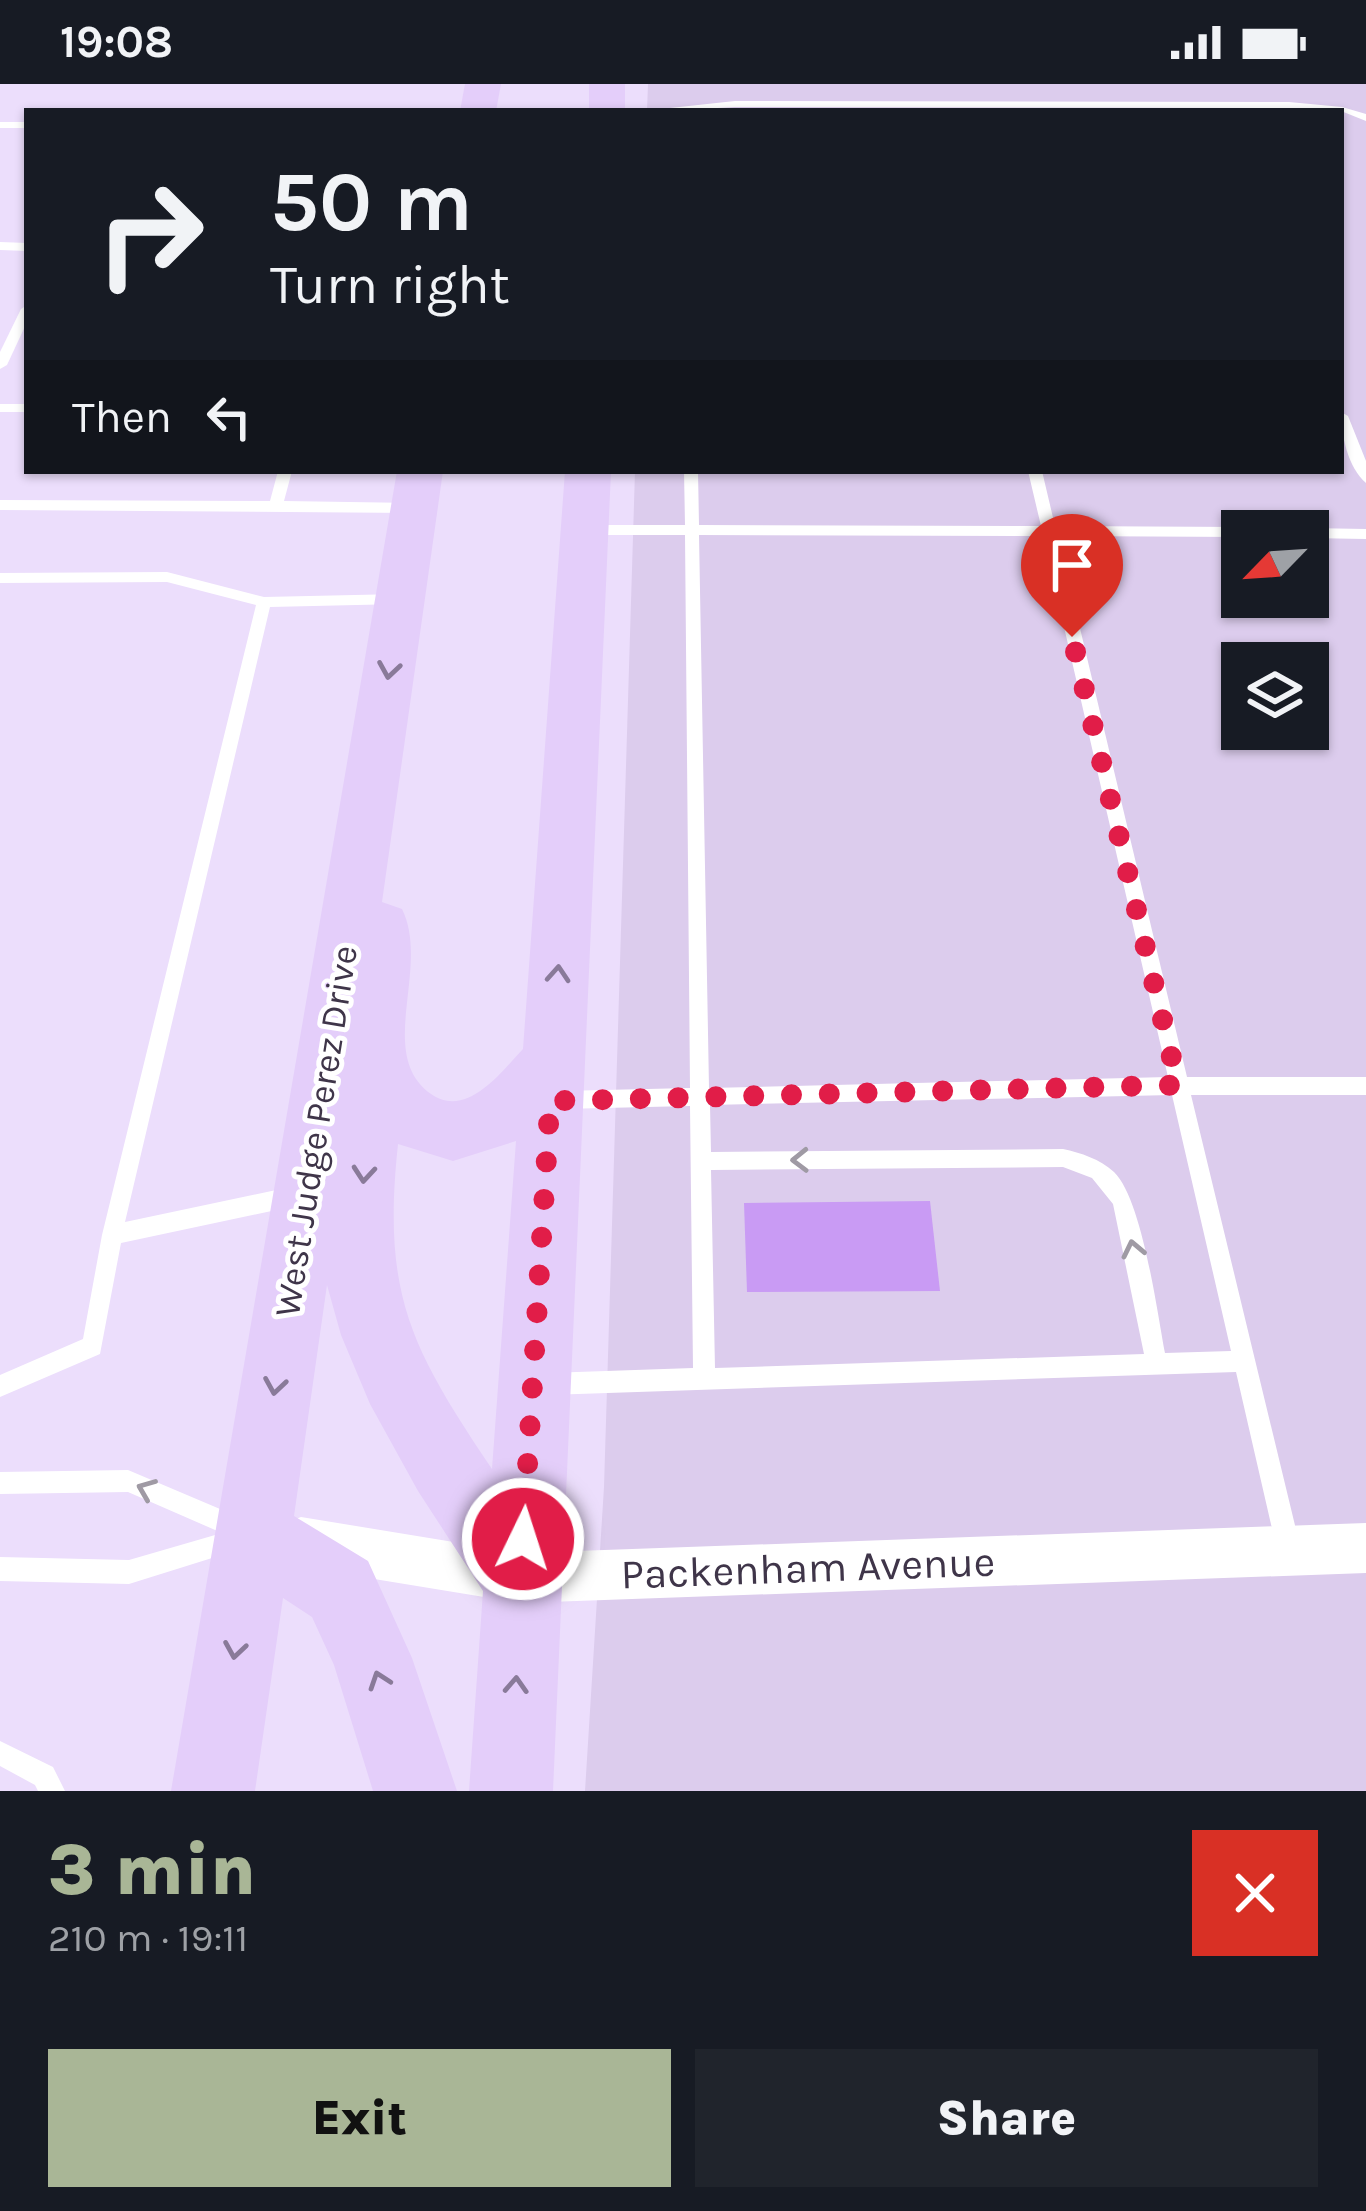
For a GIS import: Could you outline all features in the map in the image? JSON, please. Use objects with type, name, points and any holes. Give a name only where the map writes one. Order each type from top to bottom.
[{"type":"main road","points":[[511,1791],[589,474]]},
{"type":"main road","name":"West Judge Perez Drive","points":[[213,1791],[417,489]]},
{"type":"main road","points":[[360,858],[383,936],[358,1253],[373,1328],[429,1439],[520,1578]]},
{"type":"main road","points":[[374,1058],[393,1101],[409,1120],[443,1133],[496,1118],[551,1081]]},
{"type":"main road","points":[[253,1534],[340,1589],[372,1658],[415,1791]]},
{"type":"street","name":"Packenham Avenue","points":[[253,1534],[520,1578],[1366,1548]]},
{"type":"lane","points":[[706,108],[735,104],[1321,108]]},
{"type":"lane","points":[[0,365],[24,315]]},
{"type":"lane","points":[[1344,423],[1366,478]]},
{"type":"lane","points":[[275,506],[284,474]]},
{"type":"lane","points":[[691,474],[704,1379]]},
{"type":"lane","points":[[1036,474],[1290,1551]]},
{"type":"lane","points":[[0,506],[275,506],[417,489]]},
{"type":"lane","points":[[585,530],[1221,532]]},
{"type":"lane","points":[[1329,533],[1366,534]]},
{"type":"lane","points":[[0,578],[167,577],[264,602],[400,599]]},
{"type":"lane","points":[[0,1386],[92,1346],[112,1235],[264,602]]},
{"type":"lane","points":[[551,1081],[698,1097],[1178,1085],[1366,1086]]},
{"type":"lane","points":[[699,1162],[1063,1157],[1088,1163],[1115,1186],[1123,1201],[1157,1364]]},
{"type":"lane","points":[[112,1235],[305,1193]]},
{"type":"lane","points":[[532,1384],[1245,1361]]},
{"type":"lane","points":[[0,1483],[128,1481],[253,1534]]},
{"type":"lane","points":[[0,1569],[129,1572],[253,1534]]},
{"type":"lane","points":[[0,1753],[44,1776],[52,1791]]},
{"type":"shaded area","points":[[648,84],[1366,84],[1366,1791],[585,1791],[604,1487],[635,474],[1344,474],[1344,108],[647,108]]},
{"type":"building","points":[[930,1201],[940,1291],[747,1292],[744,1203]]},
{"type":"route","points":[[523,1539],[550,1101],[1178,1085],[1072,637]]}]
